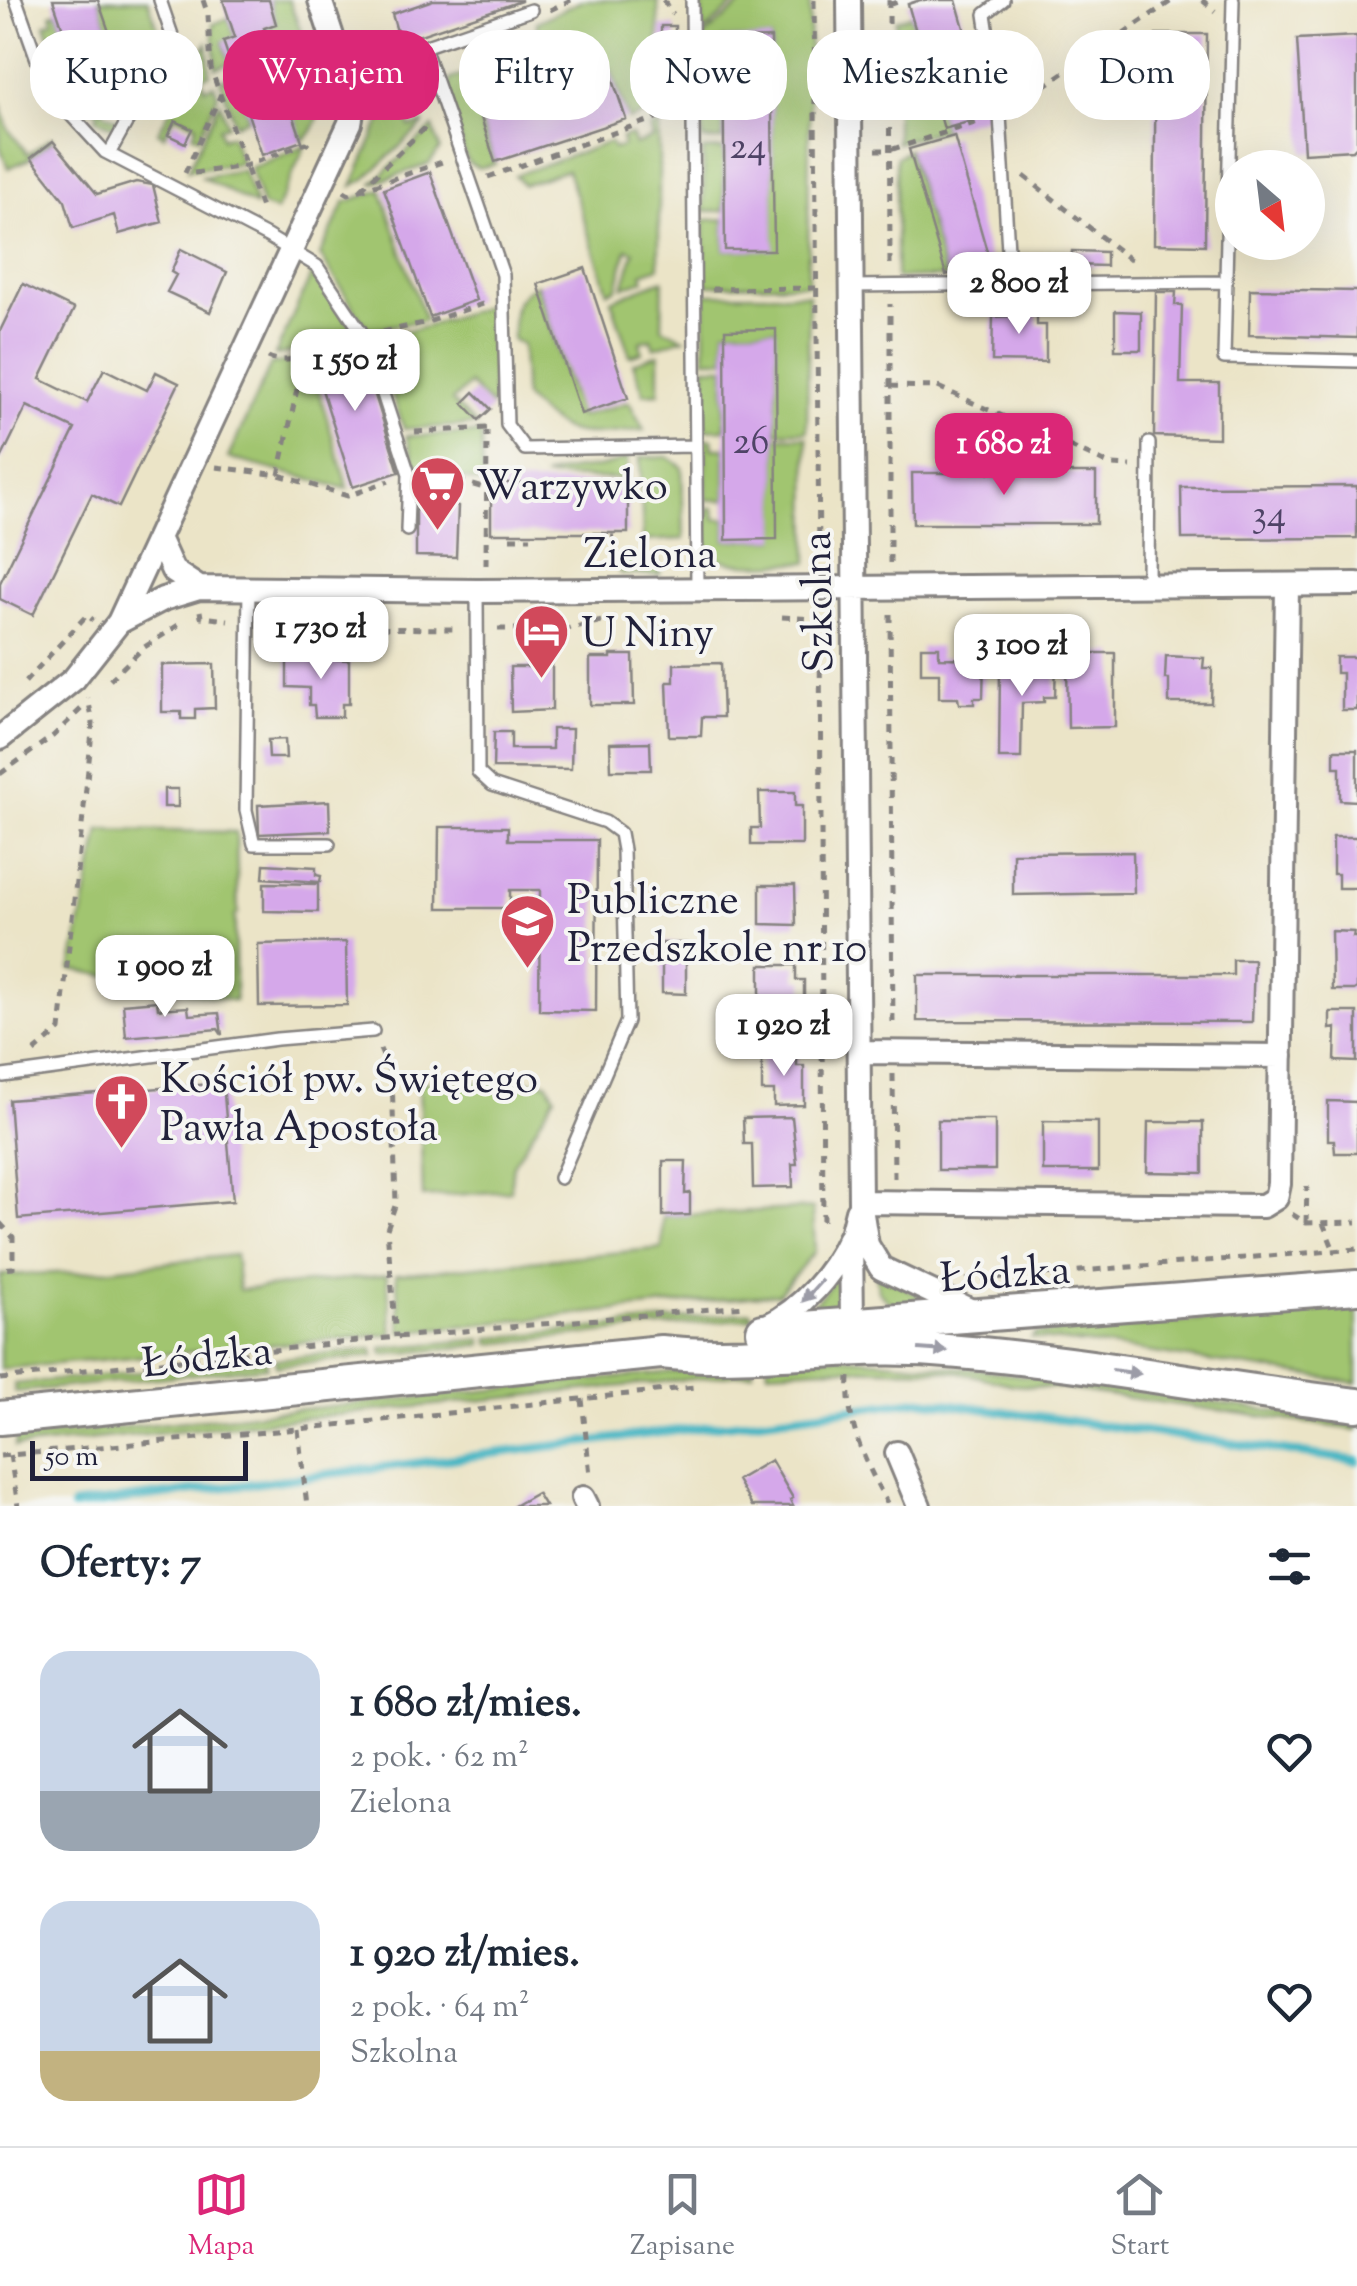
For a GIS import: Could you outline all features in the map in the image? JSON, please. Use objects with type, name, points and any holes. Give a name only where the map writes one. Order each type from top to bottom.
[{"type":"main road","name":"Łódzka","points":[[0,1418],[661,1352],[694,1356],[861,1336],[984,1316],[1357,1288]]},
{"type":"main road","name":"Łódzka","points":[[661,1352],[757,1318],[934,1350],[1357,1405]]},
{"type":"street","points":[[320,0],[330,30]]},
{"type":"street","name":"Szkolna","points":[[850,0],[860,1202],[868,1244],[882,1268],[984,1316]]},
{"type":"street","points":[[119,622],[350,120]]},
{"type":"street","points":[[159,540],[172,571],[199,588]]},
{"type":"street","name":"Zielona","points":[[0,738],[74,679],[119,622],[163,598],[199,588],[482,591],[1357,584]]},
{"type":"street","points":[[860,1202],[1263,1206],[1276,1198],[1280,1184],[1287,585]]},
{"type":"street","points":[[859,1052],[1280,1056]]},
{"type":"street","name":"Szkolna","points":[[757,1318],[789,1315],[833,1267],[850,1235],[860,1202]]},
{"type":"street","name":"Szkolna","points":[[850,1235],[861,1336]]},
{"type":"street","points":[[896,1453],[919,1506]]},
{"type":"lane","points":[[16,0],[48,90],[109,154],[317,266],[364,336],[407,468],[408,530]]},
{"type":"lane","points":[[160,0],[170,30]]},
{"type":"lane","points":[[692,0],[692,30]]},
{"type":"lane","points":[[1003,0],[985,14],[1000,115],[1010,284]]},
{"type":"lane","points":[[1233,0],[1224,358],[1357,361]]},
{"type":"lane","points":[[439,42],[531,10]]},
{"type":"lane","points":[[439,91],[503,275],[507,426],[525,449],[695,446]]},
{"type":"lane","points":[[109,154],[128,120]]},
{"type":"lane","points":[[693,120],[697,589]]},
{"type":"lane","points":[[852,286],[1224,282]]},
{"type":"lane","points":[[1148,584],[1149,443]]},
{"type":"lane","points":[[249,588],[246,810],[254,844],[329,844]]},
{"type":"lane","points":[[482,591],[478,772],[492,786],[605,822],[620,833],[627,1021],[560,1178]]},
{"type":"lane","points":[[3,1076],[277,1039],[373,1031]]},
{"type":"path","points":[[203,0],[208,15],[211,69],[259,208],[276,217],[266,236]]},
{"type":"path","points":[[814,0],[818,556]]},
{"type":"path","points":[[895,1202],[889,2],[904,0]]},
{"type":"path","points":[[178,190],[221,94]]},
{"type":"path","points":[[359,190],[445,110]]},
{"type":"path","points":[[470,184],[651,120]]},
{"type":"path","points":[[186,172],[200,174],[245,166],[306,143],[349,194],[460,156]]},
{"type":"path","points":[[1002,159],[1159,282]]},
{"type":"path","points":[[694,289],[816,288]]},
{"type":"path","points":[[279,475],[304,356]]},
{"type":"path","points":[[890,386],[938,387],[1111,464],[1149,467]]},
{"type":"path","points":[[396,434],[507,426]]},
{"type":"path","points":[[482,591],[486,428]]},
{"type":"path","points":[[193,464],[279,475],[348,496],[407,468],[486,489]]},
{"type":"path","points":[[594,537],[614,536]]},
{"type":"path","points":[[510,538],[531,538]]},
{"type":"path","points":[[820,620],[823,1235]]},
{"type":"path","points":[[3,1076],[60,1030],[93,723],[90,701],[74,679]]},
{"type":"path","points":[[373,1031],[392,1077],[396,1202],[387,1229],[396,1337]]},
{"type":"path","points":[[1276,1198],[1306,1223],[1357,1222]]},
{"type":"path","points":[[0,1224],[13,1237],[13,1268],[0,1268]]},
{"type":"path","points":[[961,1280],[1357,1249]]},
{"type":"path","points":[[2,1378],[396,1337],[757,1318]]},
{"type":"path","points":[[849,1374],[848,1395],[856,1442],[888,1506]]},
{"type":"path","points":[[0,1456],[298,1430],[707,1386]]},
{"type":"path","points":[[582,1398],[592,1469]]},
{"type":"path","points":[[298,1430],[306,1504]]},
{"type":"path","points":[[10,1455],[18,1506]]},
{"type":"green space","points":[[98,0],[148,0],[158,30],[108,30]]},
{"type":"green space","points":[[269,0],[289,0],[300,30],[265,30],[276,23]]},
{"type":"green space","points":[[583,0],[658,0],[658,30],[630,30],[630,120],[610,67],[610,30],[537,30],[537,22]]},
{"type":"green space","points":[[810,1],[808,284],[705,282],[704,220],[724,219],[725,250],[773,249],[772,120],[787,120],[787,30],[711,30],[743,3]]},
{"type":"green space","points":[[702,3],[736,3],[706,30],[702,30]]},
{"type":"green space","points":[[57,12],[63,30],[47,30],[45,24],[53,21],[51,14]]},
{"type":"green space","points":[[911,15],[915,30],[896,30],[896,20]]},
{"type":"green space","points":[[229,18],[233,30],[223,30],[223,66],[216,68],[213,24]]},
{"type":"green space","points":[[207,43],[210,74],[203,77],[203,50]]},
{"type":"green space","points":[[459,76],[459,120],[480,120],[495,164],[479,168],[468,163],[445,95],[451,79]]},
{"type":"green space","points":[[203,83],[205,88],[214,85],[218,95],[199,137],[193,135],[197,125],[186,120],[203,120]]},
{"type":"green space","points":[[0,102],[8,129],[28,154],[51,138],[53,141],[28,160],[8,168],[0,147]]},
{"type":"green space","points":[[220,102],[223,120],[228,125],[219,128],[222,138],[231,135],[241,163],[188,170]]},
{"type":"green space","points":[[100,120],[118,120],[121,122],[116,128]]},
{"type":"green space","points":[[165,120],[172,120],[164,136],[158,132]]},
{"type":"green space","points":[[295,120],[316,120],[313,129],[302,141]]},
{"type":"green space","points":[[381,120],[408,120],[410,127],[425,123],[364,180],[352,186]]},
{"type":"green space","points":[[703,120],[723,120],[723,140],[703,140]]},
{"type":"green space","points":[[896,120],[941,120],[944,129],[896,143]]},
{"type":"green space","points":[[659,125],[659,267],[642,273],[644,280],[623,287],[634,252],[627,249],[617,288],[608,292],[567,170],[523,185],[515,175],[610,142],[614,149],[623,146],[621,138],[631,135],[635,145],[653,138],[650,128]]},
{"type":"green space","points":[[433,127],[440,149],[429,164],[372,184]]},
{"type":"green space","points":[[305,146],[276,211],[262,206],[250,168]]},
{"type":"green space","points":[[724,149],[724,211],[704,211],[703,150]]},
{"type":"green space","points":[[908,149],[946,277],[896,278],[896,158]]},
{"type":"green space","points":[[243,170],[256,206],[202,177]]},
{"type":"green space","points":[[381,190],[425,320],[368,330],[320,255],[345,202]]},
{"type":"green space","points":[[313,271],[352,327],[353,335],[275,355]]},
{"type":"green space","points":[[663,280],[662,328],[684,338],[654,348],[651,339],[640,342],[642,352],[630,356],[611,300]]},
{"type":"green space","points":[[537,284],[579,417],[629,402],[644,430],[591,434],[566,430],[524,397],[522,344],[513,340],[514,314],[518,300]]},
{"type":"green space","points":[[705,294],[809,294],[807,431],[776,432],[775,329],[725,330],[725,359],[705,359]]},
{"type":"green space","points":[[490,305],[494,403],[491,406],[469,384],[452,401],[476,425],[404,429],[373,338],[425,327]]},
{"type":"green space","points":[[659,354],[659,393],[644,394],[633,363]]},
{"type":"green space","points":[[309,358],[348,489],[228,458],[271,364]]},
{"type":"green space","points":[[705,367],[725,367],[725,429],[705,430]]},
{"type":"green space","points":[[481,433],[483,484],[416,465],[406,436]]},
{"type":"green space","points":[[776,437],[807,437],[808,562],[725,561],[709,549],[707,508],[714,508],[715,519],[726,519],[726,540],[776,539]]},
{"type":"green space","points":[[705,439],[712,439],[713,448],[725,448],[726,500],[706,500]]},
{"type":"green space","points":[[640,457],[668,457],[682,467],[684,539],[643,541]]},
{"type":"green space","points":[[627,458],[628,479],[544,477],[607,465]]},
{"type":"green space","points":[[616,561],[658,561],[660,575],[620,574]]},
{"type":"green space","points":[[100,830],[236,832],[235,1001],[71,969]]},
{"type":"green space","points":[[419,1082],[547,1082],[555,1096],[513,1165],[510,1191],[423,1197]]},
{"type":"green space","points":[[813,1208],[815,1251],[778,1294],[401,1332],[396,1274],[662,1248],[663,1216]]},
{"type":"green space","points":[[235,1255],[239,1290],[387,1275],[392,1334],[0,1369],[0,1275],[85,1272]]},
{"type":"green space","points":[[876,1271],[932,1303],[891,1304],[878,1291]]},
{"type":"green space","points":[[837,1277],[841,1279],[841,1303],[834,1310],[805,1314]]},
{"type":"green space","points":[[1357,1307],[1357,1383],[1032,1338],[1036,1334]]},
{"type":"green space","points":[[751,1312],[753,1318],[490,1344],[489,1338]]},
{"type":"green space","points":[[482,1339],[482,1345],[383,1355],[382,1348]]},
{"type":"green space","points":[[373,1349],[374,1356],[276,1366],[275,1359]]},
{"type":"green space","points":[[830,1356],[975,1369],[1357,1423],[1357,1430],[1014,1385],[959,1372],[826,1368],[768,1371],[767,1362]]},
{"type":"green space","points":[[266,1360],[267,1367],[15,1392],[14,1384]]},
{"type":"green space","points":[[752,1364],[753,1373],[15,1447],[16,1438]]},
{"type":"building","points":[[53,0],[98,0],[108,30],[63,30]]},
{"type":"building","points":[[223,0],[269,0],[276,24],[265,30],[233,30]]},
{"type":"building","points":[[433,0],[521,0],[435,30],[397,30],[392,14]]},
{"type":"building","points":[[956,0],[965,30],[915,30],[908,4]]},
{"type":"building","points":[[1357,36],[1357,146],[1353,150],[1304,150],[1297,39]]},
{"type":"building","points":[[610,71],[626,119],[495,162],[482,120],[610,120]]},
{"type":"building","points":[[250,120],[295,120],[302,141],[262,155]]},
{"type":"building","points":[[724,120],[772,120],[774,250],[725,250]]},
{"type":"building","points":[[941,120],[975,120],[944,129]]},
{"type":"building","points":[[1155,120],[1206,120],[1205,245],[1154,244]]},
{"type":"building","points":[[175,121],[192,129],[185,143],[168,135]]},
{"type":"building","points":[[954,136],[990,262],[946,275],[909,149]]},
{"type":"building","points":[[53,141],[97,194],[136,182],[153,185],[162,222],[119,234],[114,215],[73,228],[65,201],[31,158]]},
{"type":"building","points":[[430,172],[476,300],[430,317],[384,189]]},
{"type":"building","points":[[181,249],[227,272],[210,312],[167,292],[176,275],[171,272]]},
{"type":"building","points":[[1072,251],[1106,252],[1106,266],[1071,265]]},
{"type":"building","points":[[585,268],[628,398],[581,414],[538,284]]},
{"type":"building","points":[[23,284],[74,309],[40,379],[87,402],[104,369],[147,390],[156,372],[179,383],[119,507],[92,494],[33,615],[0,599],[0,583],[75,429],[27,406],[0,461],[0,331]]},
{"type":"building","points":[[1250,289],[1357,291],[1357,338],[1249,335]]},
{"type":"building","points":[[1156,292],[1176,292],[1175,305],[1182,305],[1180,383],[1219,383],[1219,438],[1154,436]]},
{"type":"building","points":[[1014,306],[1037,306],[1037,325],[1046,325],[1046,362],[992,361],[993,317],[1013,316]]},
{"type":"building","points":[[1115,311],[1141,312],[1141,350],[1115,350]]},
{"type":"building","points":[[776,329],[777,539],[726,540],[725,330]]},
{"type":"building","points":[[358,341],[399,472],[353,487],[311,355]]},
{"type":"building","points":[[474,392],[491,409],[479,420],[463,403]]},
{"type":"building","points":[[912,473],[1096,473],[1096,524],[913,524]]},
{"type":"building","points":[[491,483],[628,483],[628,533],[491,533]]},
{"type":"building","points":[[1357,486],[1357,538],[1182,539],[1181,487]]},
{"type":"building","name":"Warzywko","points":[[450,502],[458,506],[456,557],[416,556],[416,510]]},
{"type":"building","points":[[921,647],[939,647],[939,658],[984,659],[983,698],[974,698],[974,704],[959,704],[958,698],[939,698],[939,673],[921,673]]},
{"type":"building","points":[[1085,653],[1115,653],[1115,727],[1068,728],[1067,663],[1085,663]]},
{"type":"building","points":[[287,654],[330,654],[330,659],[349,660],[349,704],[342,704],[342,717],[315,717],[314,705],[309,705],[309,688],[287,687]]},
{"type":"building","points":[[633,655],[634,705],[590,705],[590,658]]},
{"type":"building","points":[[1166,656],[1204,658],[1203,668],[1212,668],[1211,703],[1169,703]]},
{"type":"building","points":[[1336,657],[1357,657],[1357,710],[1342,710],[1342,673],[1336,673]]},
{"type":"building","points":[[1056,658],[1055,697],[1022,703],[1021,758],[999,758],[1000,669],[1019,669],[1019,659]]},
{"type":"building","points":[[530,661],[552,661],[552,710],[511,712],[510,667],[530,667]]},
{"type":"building","points":[[721,663],[723,717],[702,717],[701,736],[669,736],[667,682],[674,682],[674,664]]},
{"type":"building","points":[[214,664],[215,708],[195,709],[195,719],[181,719],[181,712],[162,712],[162,665]]},
{"type":"building","points":[[552,729],[572,729],[571,769],[493,768],[494,732],[511,732],[511,749],[552,749]]},
{"type":"building","points":[[285,739],[286,758],[269,758],[268,740]]},
{"type":"building","points":[[650,742],[651,770],[611,770],[610,743]]},
{"type":"building","points":[[1334,750],[1357,750],[1357,801],[1340,800],[1340,767],[1334,767]]},
{"type":"building","points":[[164,789],[178,789],[178,807],[164,807]]},
{"type":"building","points":[[759,792],[795,792],[795,806],[802,806],[802,845],[751,845],[751,828],[760,828]]},
{"type":"building","points":[[329,801],[330,831],[259,834],[258,805]]},
{"type":"building","points":[[439,827],[508,827],[508,840],[597,840],[596,1011],[539,1010],[540,890],[510,890],[510,908],[438,908]]},
{"type":"building","points":[[1333,837],[1357,837],[1357,888],[1338,888],[1338,874],[1333,874]]},
{"type":"building","points":[[1133,852],[1134,893],[1013,895],[1013,853]]},
{"type":"building","points":[[264,864],[316,867],[320,882],[263,878]]},
{"type":"building","points":[[264,883],[318,884],[318,912],[264,911]]},
{"type":"building","points":[[760,885],[795,885],[796,925],[760,924]]},
{"type":"building","points":[[1331,931],[1354,932],[1353,937],[1357,937],[1354,990],[1332,990]]},
{"type":"building","points":[[346,942],[347,1005],[259,1006],[258,944]]},
{"type":"building","points":[[662,943],[686,943],[686,994],[662,993]]},
{"type":"building","points":[[1233,960],[1254,960],[1252,1022],[917,1021],[917,975],[1233,975]]},
{"type":"building","points":[[760,965],[796,965],[796,980],[804,980],[804,1019],[752,1020],[752,1001],[760,1002]]},
{"type":"building","points":[[157,1001],[158,1009],[188,1007],[189,1015],[219,1013],[222,1035],[218,1029],[126,1037],[123,1004]]},
{"type":"building","points":[[1330,1012],[1357,1012],[1357,1062],[1335,1061],[1336,1028],[1330,1029]]},
{"type":"building","points":[[797,1053],[797,1066],[804,1066],[804,1105],[774,1106],[774,1091],[762,1091],[762,1054]]},
{"type":"building","name":"Kościół pw. Świętego Pawła Apostoła","points":[[223,1083],[233,1201],[18,1219],[9,1100]]},
{"type":"building","points":[[1328,1101],[1357,1102],[1357,1153],[1335,1153],[1334,1140],[1328,1140]]},
{"type":"building","points":[[792,1117],[797,1164],[792,1164],[793,1187],[753,1188],[752,1144],[744,1144],[743,1118]]},
{"type":"building","points":[[938,1120],[995,1120],[995,1170],[938,1170]]},
{"type":"building","points":[[1043,1121],[1098,1122],[1098,1171],[1043,1171]]},
{"type":"building","points":[[1148,1122],[1203,1122],[1203,1173],[1147,1172]]},
{"type":"building","points":[[663,1161],[686,1161],[685,1194],[690,1193],[690,1215],[663,1216]]},
{"type":"building","points":[[771,1460],[793,1498],[793,1506],[752,1506],[737,1480]]},
{"type":"building","points":[[537,1493],[545,1506],[514,1506]]},
{"type":"waterway","points":[[73,1506],[921,1400],[1357,1461]]},
{"type":"place","name":"Warzywko","points":[[437,533]]},
{"type":"place","name":"U Niny","points":[[542,680]]},
{"type":"place","name":"Publiczne Przedszkole nr 10","points":[[528,971]]},
{"type":"place","name":"Kościół pw. Świętego Pawła Apostoła","points":[[121,1150]]}]
